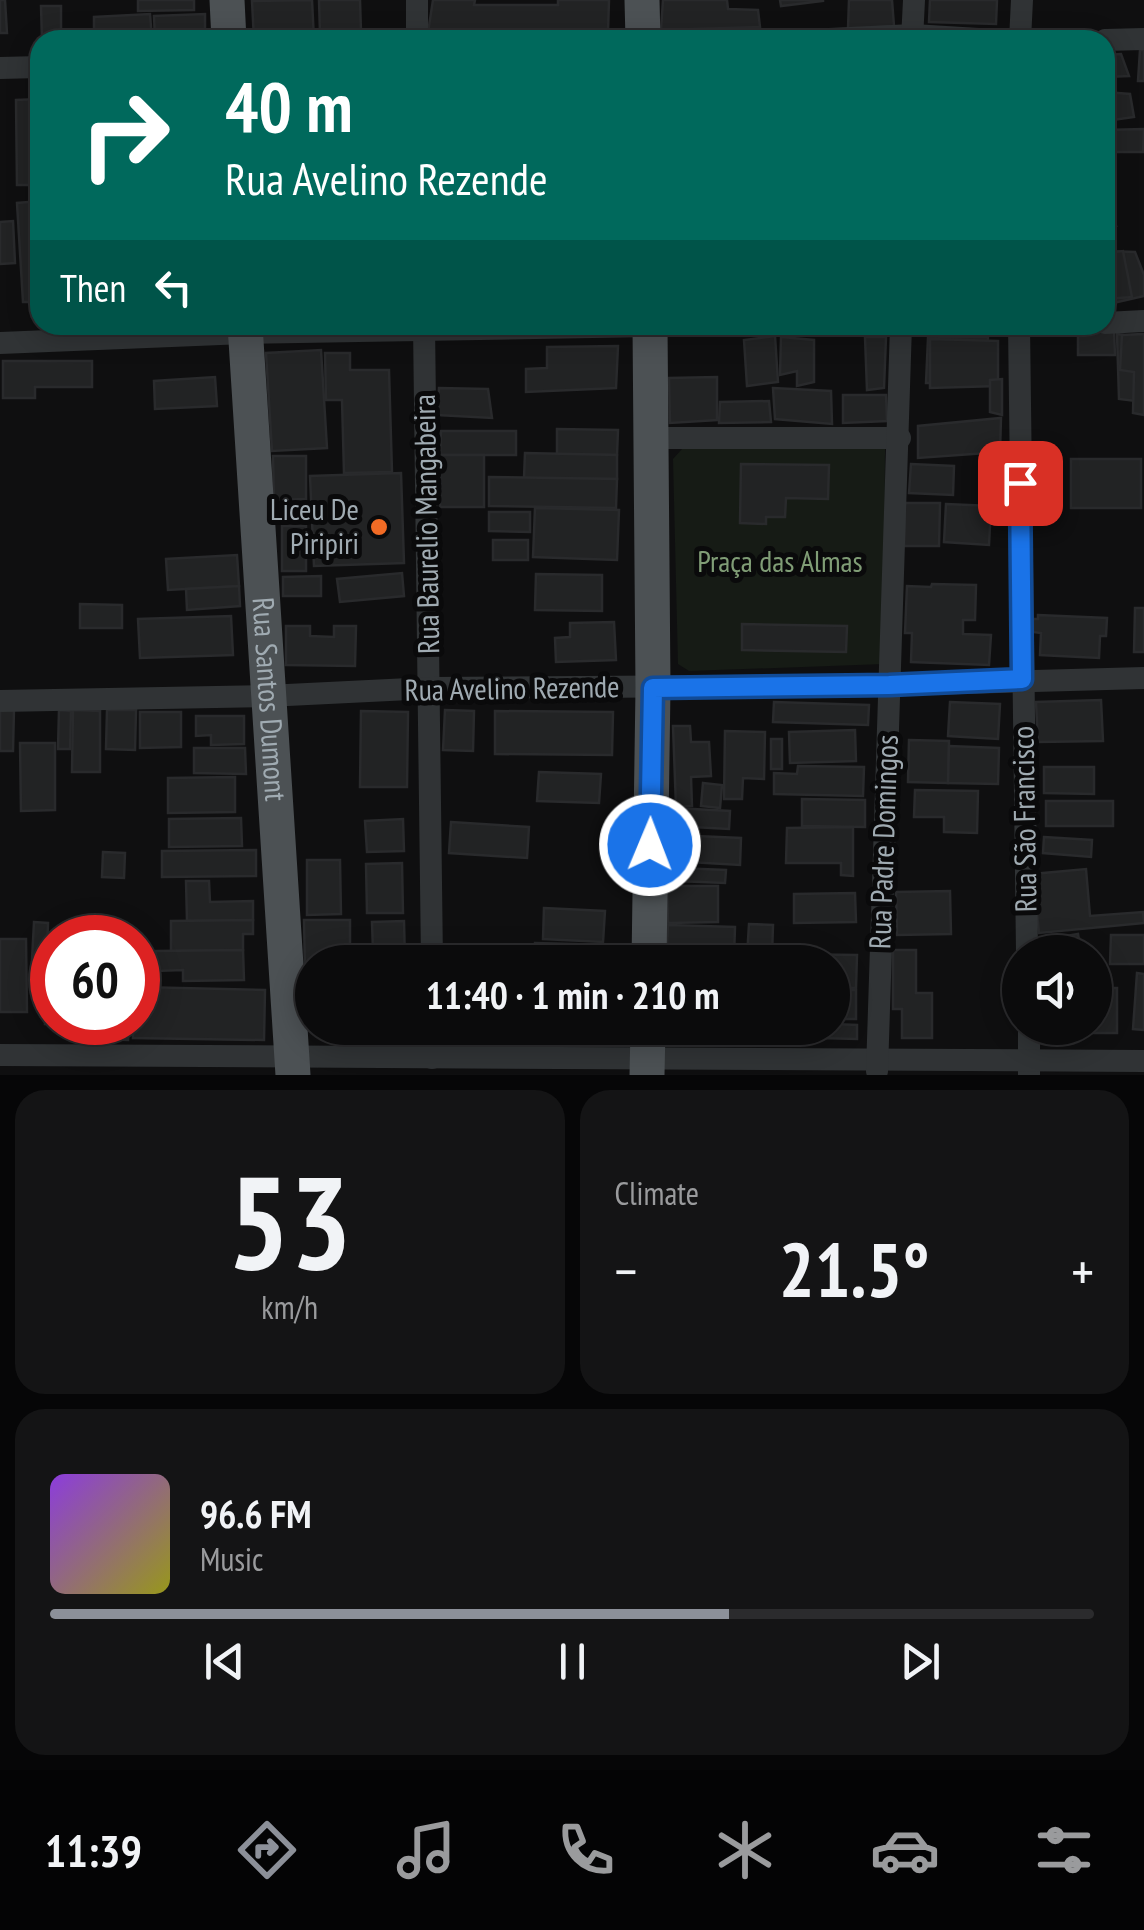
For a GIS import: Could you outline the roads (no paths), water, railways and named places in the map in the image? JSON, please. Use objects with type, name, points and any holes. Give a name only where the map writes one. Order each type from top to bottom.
[{"type":"main road","points":[[227,0],[229,30]]},
{"type":"main road","points":[[642,0],[643,30]]},
{"type":"main road","name":"Rua Santos Dumont","points":[[245,335],[292,1066]]},
{"type":"main road","points":[[649,945],[653,688],[650,335]]},
{"type":"street","points":[[416,30],[417,0]]},
{"type":"street","points":[[913,30],[914,0]]},
{"type":"street","points":[[1020,30],[1022,0]]},
{"type":"street","points":[[1115,40],[1144,39]]},
{"type":"street","points":[[0,68],[30,67]]},
{"type":"street","points":[[1115,323],[1144,322]]},
{"type":"street","points":[[0,343],[140,335]]},
{"type":"street","name":"Rua Baurelio Mangabeira","points":[[424,335],[432,945]]},
{"type":"street","name":"Rua Padre Domingos","points":[[877,1068],[901,335]]},
{"type":"street","name":"Rua São Francisco","points":[[1019,335],[1027,935]]},
{"type":"street","points":[[652,438],[900,438]]},
{"type":"street","name":"Rua Avelino Rezende","points":[[0,700],[267,696],[430,688],[889,685],[1144,678]]},
{"type":"street","points":[[432,1045],[432,1058]]},
{"type":"street","points":[[0,1054],[292,1066],[432,1058],[648,1054],[877,1068],[1029,1068],[1144,1061]]},
{"type":"place","name":"Liceu De Piripiri","points":[[379,527]]},
{"type":"park label","name":"Praça das Almas","points":[[780,562]]}]
